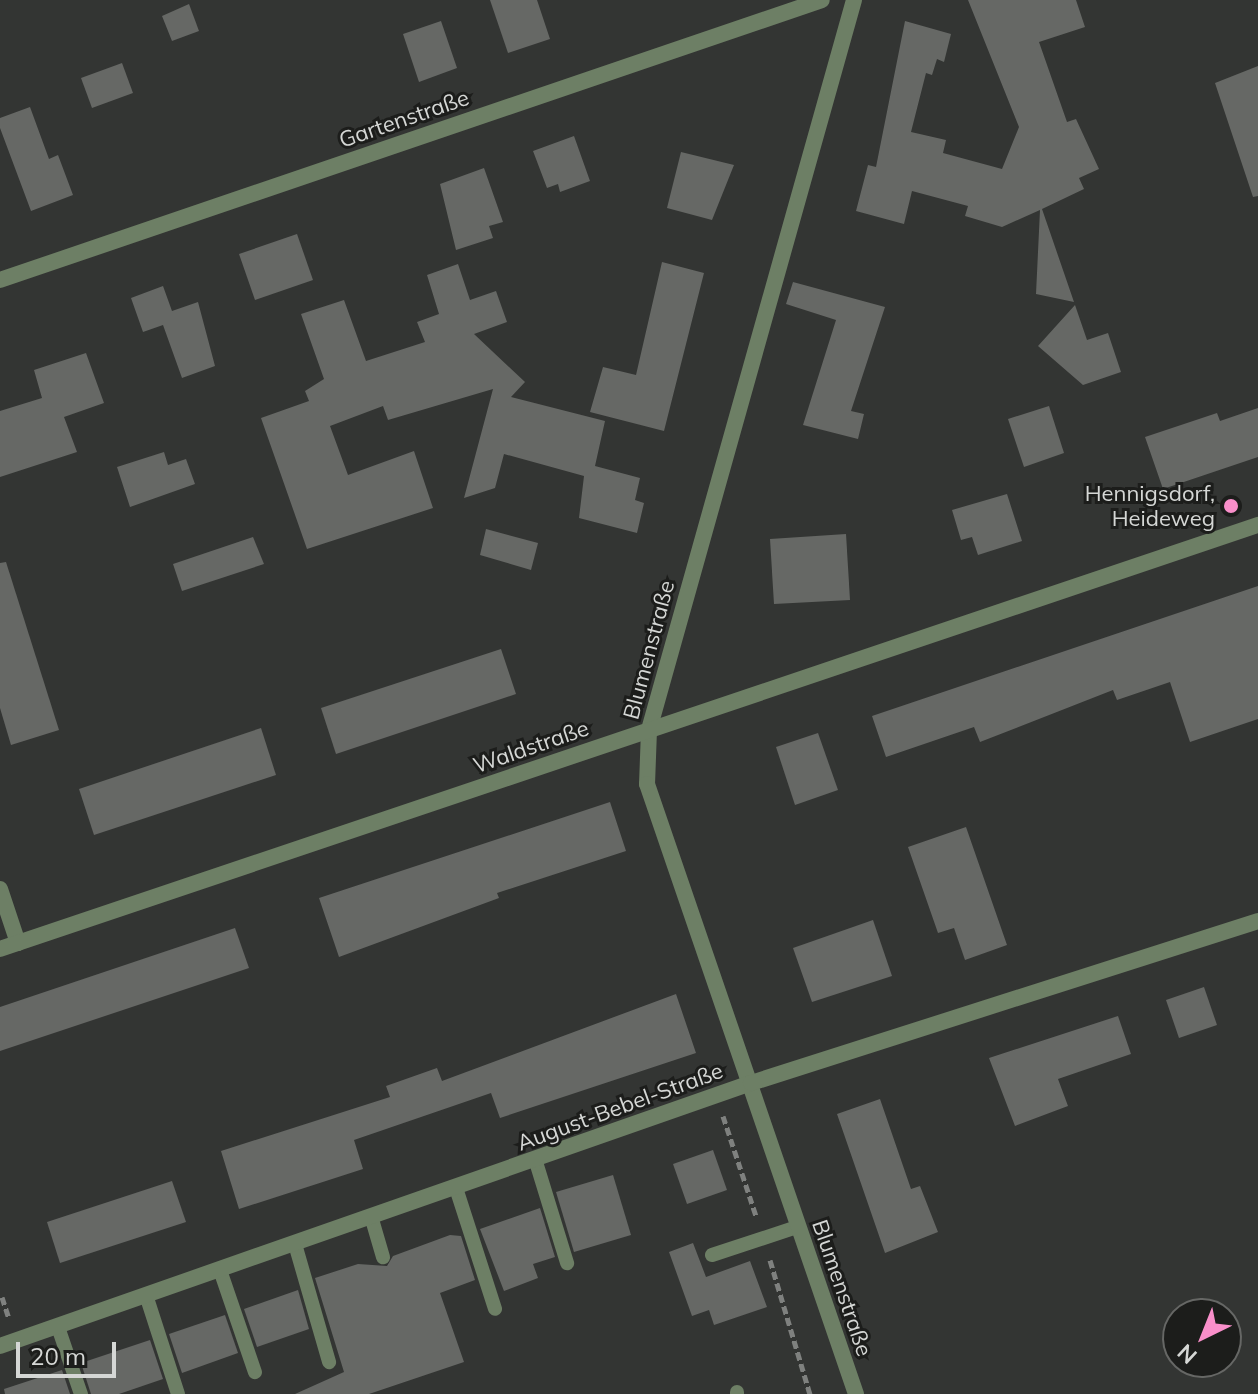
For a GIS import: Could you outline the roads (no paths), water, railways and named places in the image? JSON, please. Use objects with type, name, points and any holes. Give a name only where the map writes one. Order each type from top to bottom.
[{"type":"street","name":"Gartenstraße","points":[[0,280],[822,0]]},
{"type":"street","name":"Blumenstraße","points":[[854,0],[649,730],[647,784],[856,1394]]},
{"type":"street","name":"Waldstraße","points":[[0,949],[1258,525]]},
{"type":"street","points":[[0,889],[18,943]]},
{"type":"street","name":"August-Bebel-Straße","points":[[0,1346],[371,1216],[536,1162],[751,1083],[1258,921]]},
{"type":"lane","points":[[536,1162],[567,1263]]},
{"type":"lane","points":[[456,1188],[495,1309]]},
{"type":"lane","points":[[371,1216],[383,1257]]},
{"type":"lane","points":[[712,1255],[797,1227]]},
{"type":"lane","points":[[295,1244],[329,1362]]},
{"type":"lane","points":[[220,1270],[255,1372]]},
{"type":"lane","points":[[146,1295],[178,1394]]},
{"type":"lane","points":[[58,1327],[81,1394]]},
{"type":"place","name":"Hennigsdorf, Heideweg","points":[[1231,506]]}]
